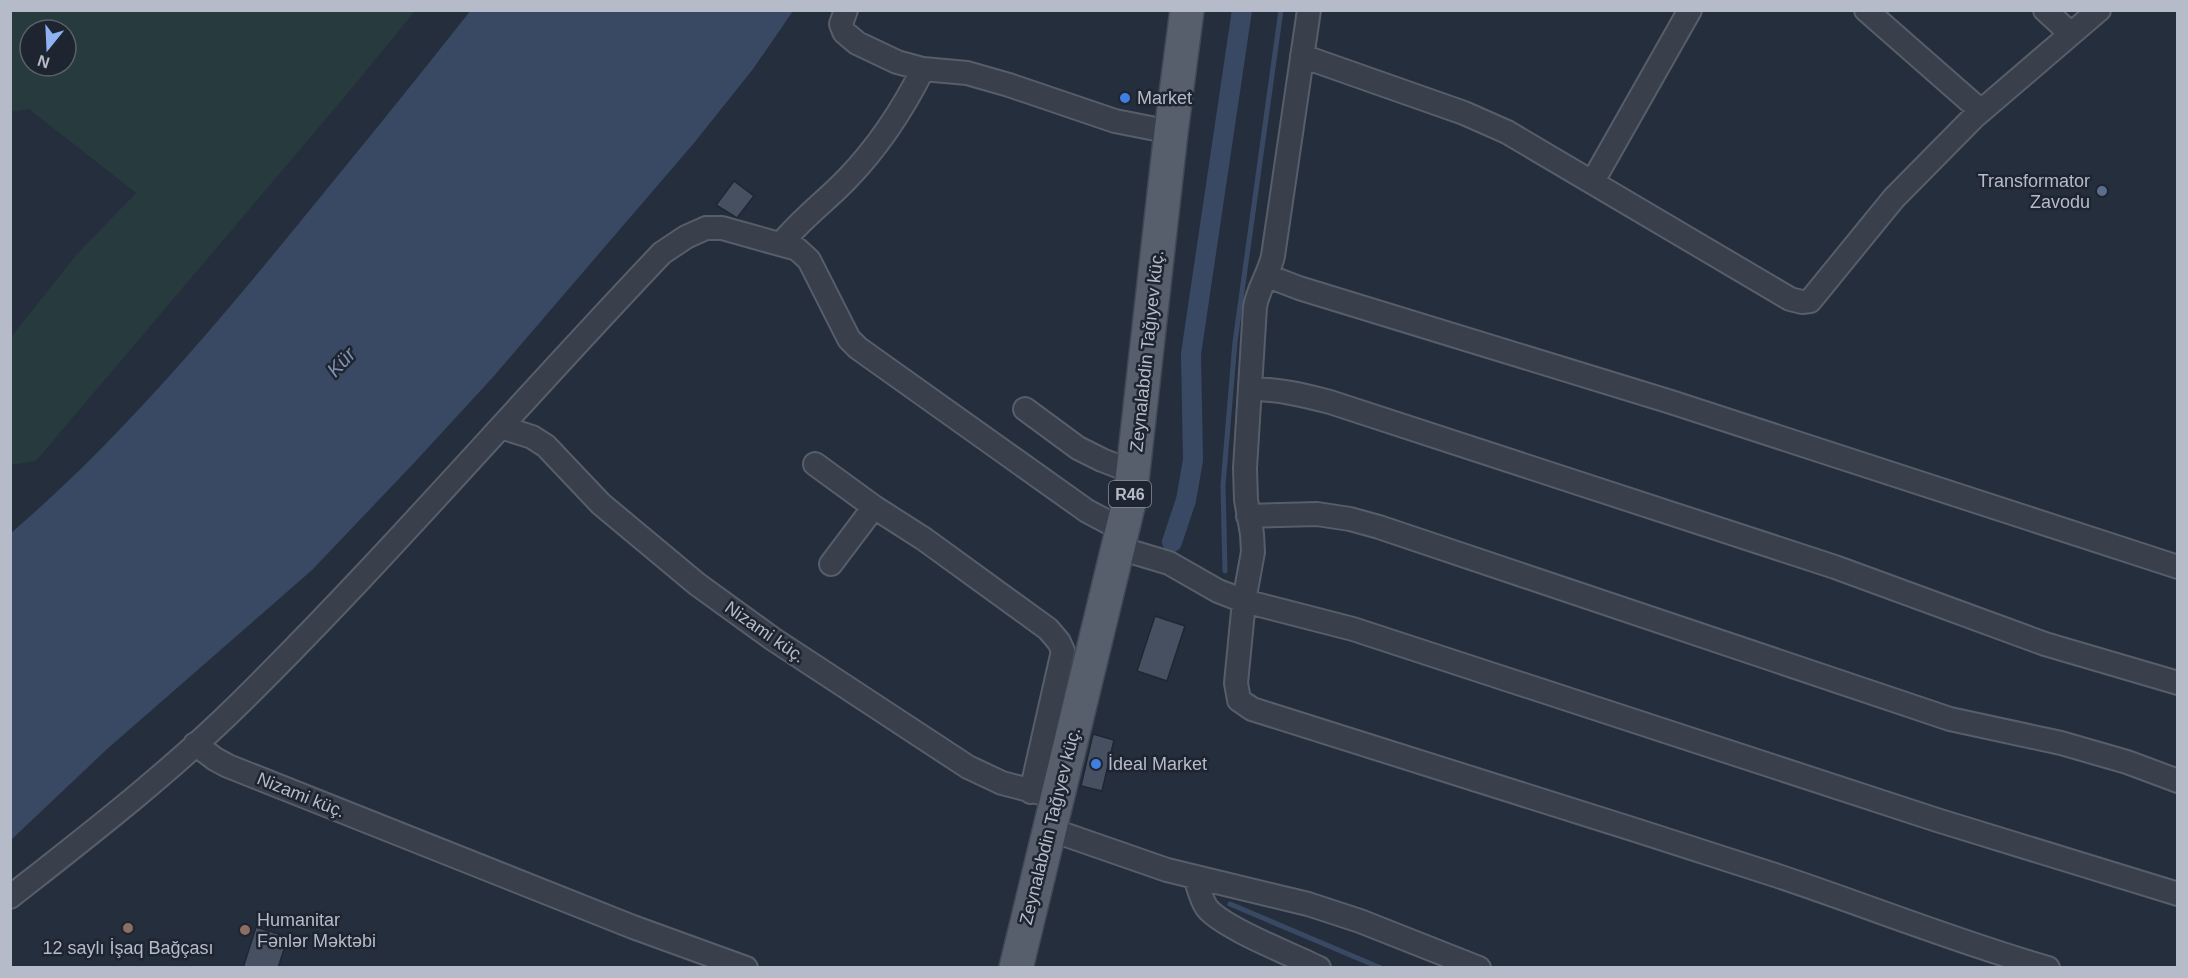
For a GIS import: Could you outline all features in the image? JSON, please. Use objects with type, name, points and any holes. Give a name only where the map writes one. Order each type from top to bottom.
[{"type":"main road","name":"Zeynalabdin Tağıyev küç.","points":[[1016,968],[1049,829],[1043,794],[1121,539],[1133,472],[1187,10]]},
{"type":"street","points":[[846,10],[841,24],[844,32],[857,43],[897,62],[923,69],[967,73],[1115,121],[1171,132]]},
{"type":"street","points":[[1309,10],[1273,256],[1268,276],[1260,290],[1255,307],[1245,468],[1253,552],[1244,601],[1236,683],[1239,700],[1252,709],[1663,838],[2048,968]]},
{"type":"street","points":[[1593,181],[1690,10]]},
{"type":"street","points":[[1866,10],[1981,111]]},
{"type":"street","points":[[2045,10],[2071,34]]},
{"type":"street","points":[[1302,56],[1475,117],[1508,132],[1790,298],[1802,302],[1810,301],[1894,198],[1981,111],[2099,10]]},
{"type":"street","points":[[782,244],[797,224],[847,180],[881,140],[905,105],[923,69]]},
{"type":"street","points":[[10,897],[140,794],[238,705],[361,580],[654,261],[686,237],[706,228],[722,228],[797,249],[809,260],[849,339],[858,348],[1087,511],[1121,539],[1218,591],[1244,601],[1353,628],[1926,816],[2178,894]]},
{"type":"street","points":[[1268,276],[1299,288],[1671,402],[2178,567]]},
{"type":"street","points":[[1250,389],[1273,389],[1330,402],[1846,571],[2045,644],[2178,683]]},
{"type":"street","points":[[1025,410],[1078,448],[1133,472]]},
{"type":"street","name":"Nizami küç.","points":[[501,427],[532,437],[546,446],[601,504],[697,584],[773,639],[968,767],[1002,783],[1043,794]]},
{"type":"street","points":[[814,464],[1048,628],[1059,642],[1063,651],[1043,794]]},
{"type":"street","points":[[831,564],[874,507]]},
{"type":"street","points":[[1248,516],[1317,514],[1350,519],[1379,527],[1950,719],[2061,743],[2127,762],[2178,782]]},
{"type":"street","name":"Nizami küç.","points":[[195,744],[214,759],[250,774],[633,927],[746,968]]},
{"type":"street","points":[[1049,829],[1167,870],[1308,904],[1360,921],[1479,968]]},
{"type":"street","points":[[1195,877],[1206,906],[1216,916],[1230,926],[1319,968]]},
{"type":"shaded area","points":[[11,10],[415,11],[36,461],[11,465],[11,337],[77,254],[136,193],[29,109],[11,112]]},
{"type":"water","name":"Kür","points":[[471,10],[793,11],[753,69],[694,143],[493,377],[413,464],[312,570],[106,750],[11,840],[11,533],[119,431],[186,358],[282,244]]},
{"type":"building","points":[[734,181],[754,196],[737,218],[716,205]]},
{"type":"building","points":[[1155,616],[1185,626],[1167,681],[1137,671]]},
{"type":"building","points":[[1093,734],[1114,740],[1102,791],[1081,786]]},
{"type":"building","points":[[256,927],[288,937],[278,968],[243,968]]},
{"type":"waterway","points":[[1172,542],[1186,500],[1193,460],[1191,354],[1242,10]]},
{"type":"waterway","points":[[1225,571],[1223,485],[1235,342],[1281,10]]},
{"type":"waterway","points":[[1230,904],[1381,968]]},
{"type":"place","name":"Market","points":[[1125,98]]},
{"type":"place","name":"Transformator Zavodu","points":[[2102,191]]},
{"type":"place","name":"İdeal Market","points":[[1096,764]]},
{"type":"place","name":"12 saylı İşaq Bağçası","points":[[128,928]]},
{"type":"place","name":"Humanitar Fənlər Məktəbi","points":[[245,930]]}]
